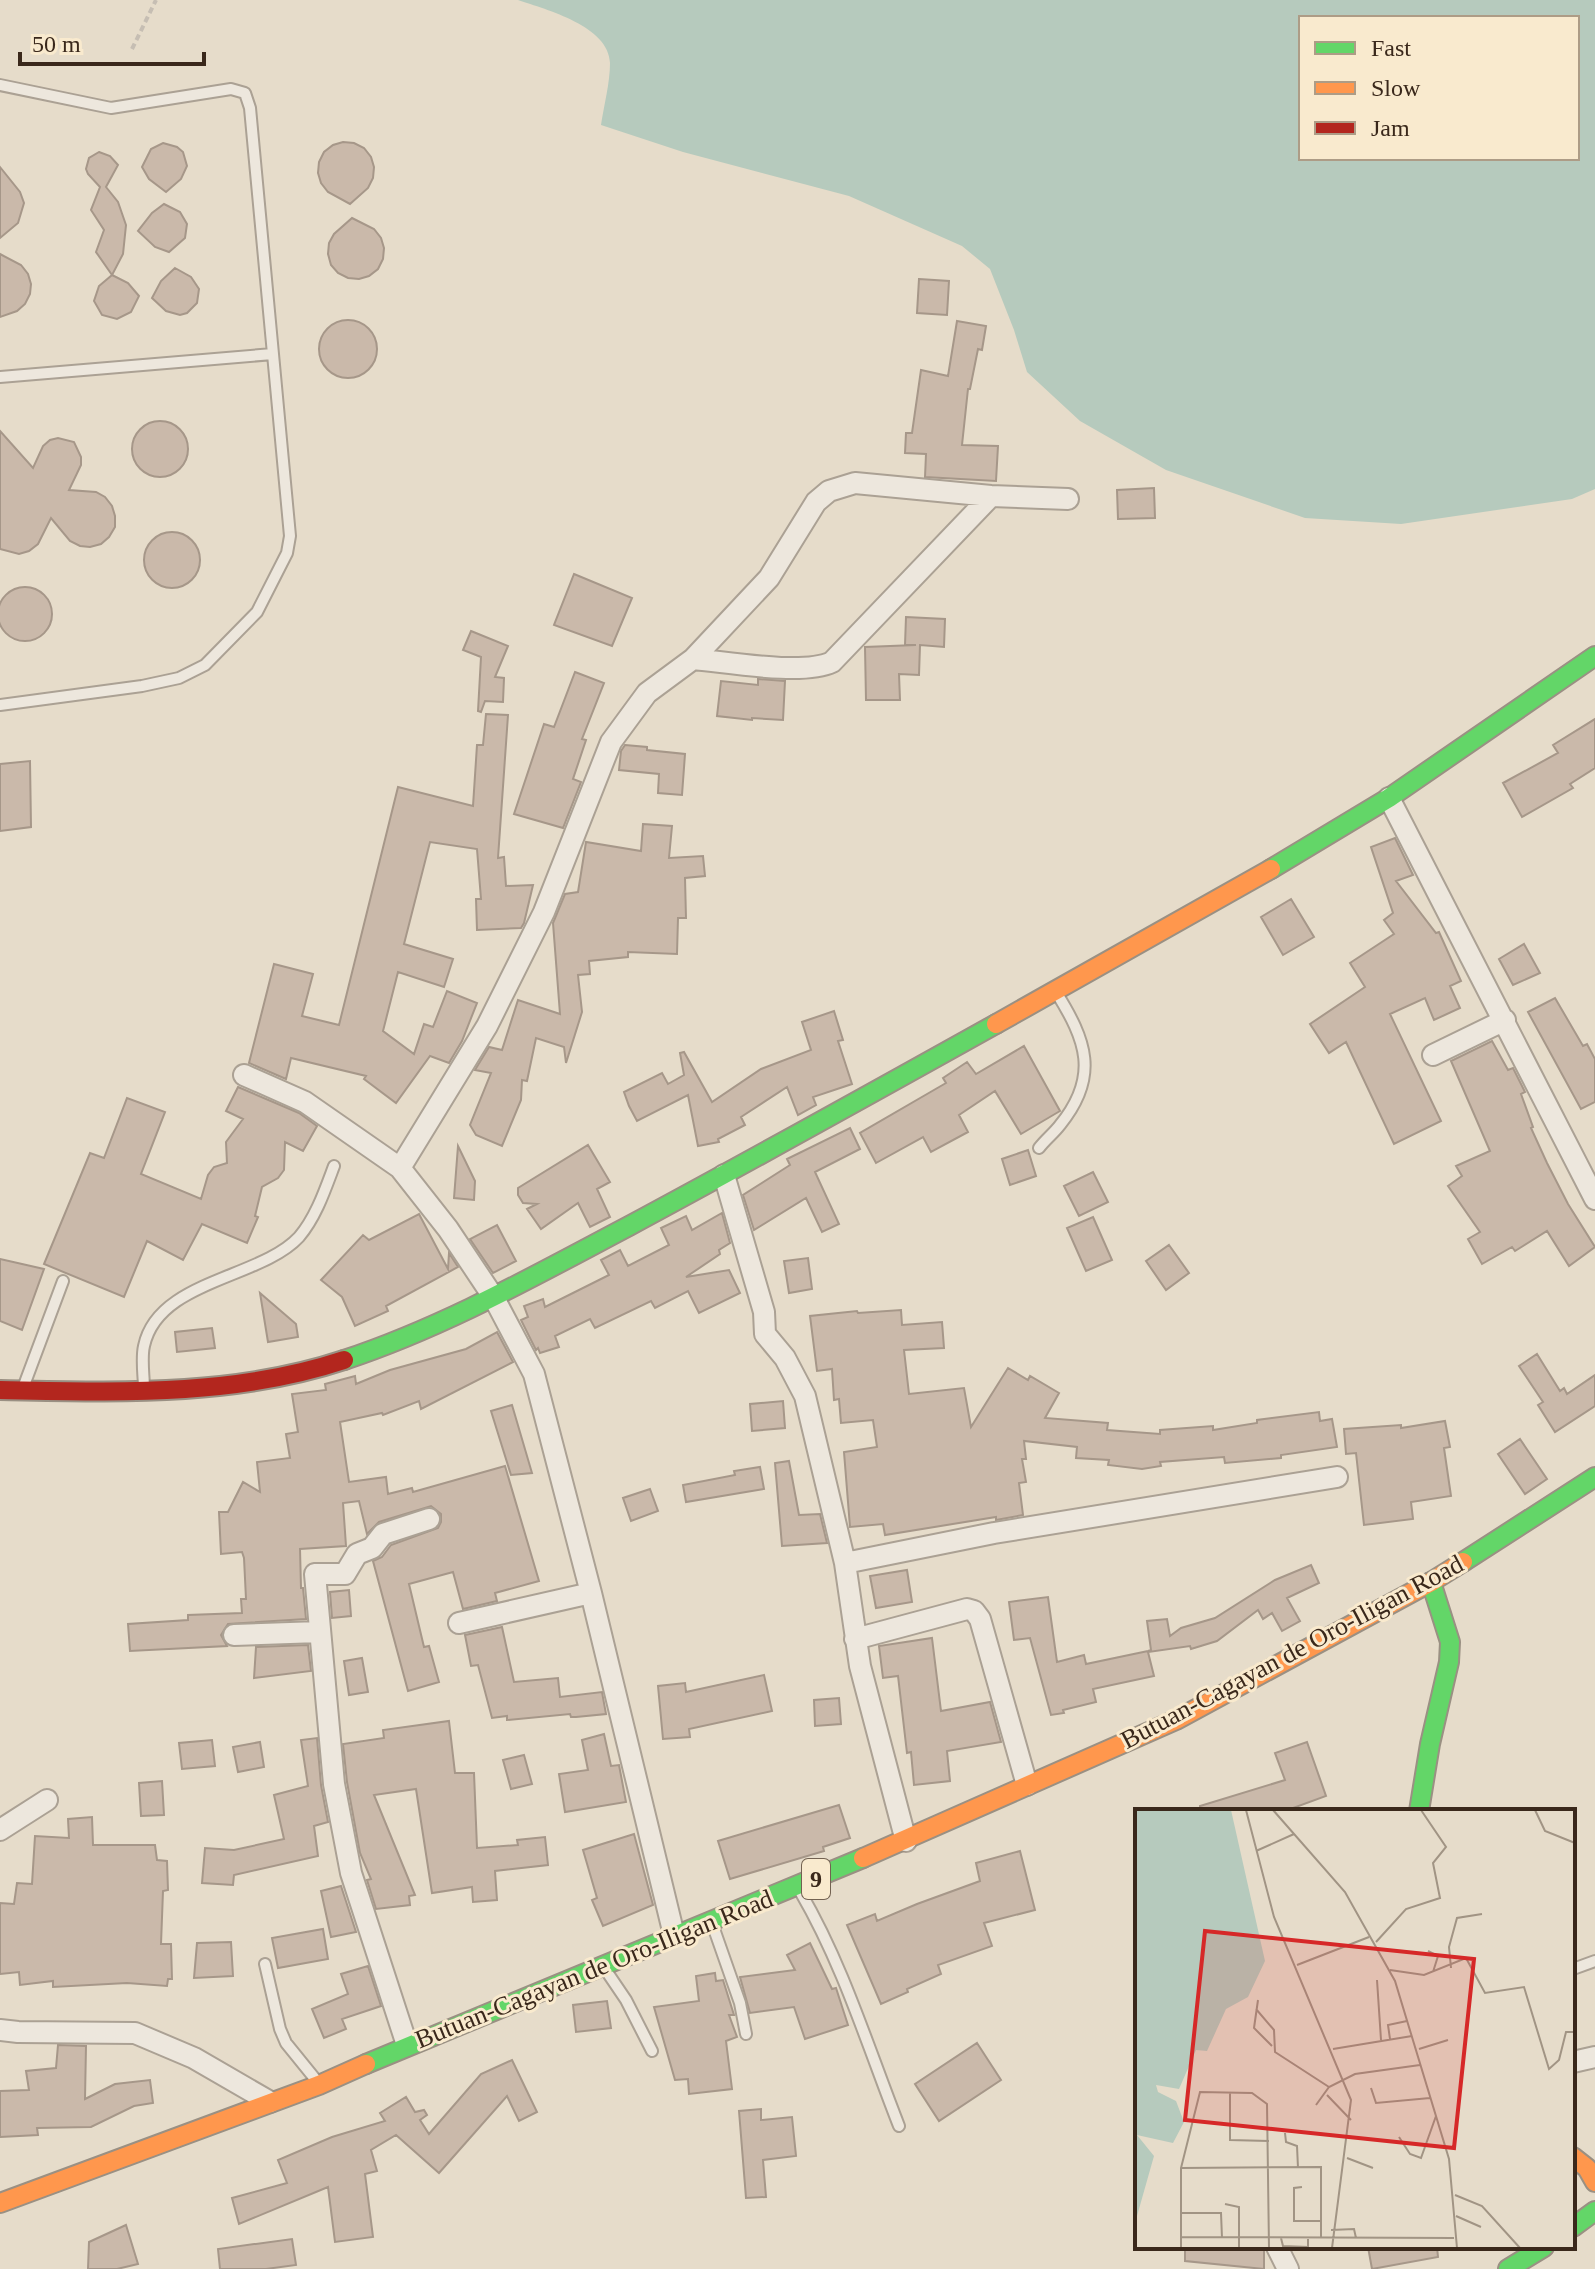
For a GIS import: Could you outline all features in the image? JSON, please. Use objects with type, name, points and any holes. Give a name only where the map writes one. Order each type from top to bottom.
[{"type":"main road","points":[[0,1390],[144,1393],[250,1382],[314,1370],[383,1347],[494,1298],[724,1175],[1207,907],[1389,798],[1595,656]]},
{"type":"main road","name":"Butuan-Cagayan de Oro-Iligan Road","points":[[0,2203],[319,2085],[602,1964],[798,1887],[1176,1720],[1431,1582],[1595,1477]]},
{"type":"main road","points":[[1419,1809],[1430,1744],[1449,1662],[1450,1642],[1431,1582]]},
{"type":"main road","points":[[1575,2159],[1587,2168],[1595,2182]]},
{"type":"main road","points":[[1575,2226],[1595,2211]]},
{"type":"main road","points":[[1508,2269],[1541,2249]]},
{"type":"street","points":[[400,1168],[487,1026],[544,912],[611,742],[647,693],[693,659],[747,604],[769,578],[816,502],[829,491],[855,483],[991,496],[1068,499]]},
{"type":"street","points":[[693,659],[789,667],[821,667],[832,662],[991,496]]},
{"type":"street","points":[[1389,798],[1595,1199]]},
{"type":"street","points":[[1433,1055],[1505,1020]]},
{"type":"street","points":[[244,1075],[305,1102],[400,1168],[448,1229],[494,1298],[534,1374],[674,1935]]},
{"type":"street","points":[[724,1175],[764,1312],[765,1334],[785,1358],[805,1396],[845,1563],[855,1639],[906,1841]]},
{"type":"street","points":[[845,1563],[994,1533],[1337,1477]]},
{"type":"street","points":[[407,2045],[351,1873],[334,1784],[315,1574],[345,1574],[357,1554],[372,1548],[383,1534],[429,1519]]},
{"type":"street","points":[[459,1623],[591,1593]]},
{"type":"street","points":[[855,1639],[967,1609],[974,1611],[984,1632],[1027,1785]]},
{"type":"street","points":[[234,1635],[319,1632]]},
{"type":"street","points":[[0,1830],[47,1800]]},
{"type":"street","points":[[0,2030],[135,2033],[194,2058],[270,2102]]},
{"type":"street","points":[[1575,2062],[1595,2057]]},
{"type":"street","points":[[1278,2249],[1288,2269]]},
{"type":"lane","points":[[0,85],[111,108],[231,89],[245,93],[250,101],[290,536],[287,553],[257,612],[205,665],[179,678],[142,686],[0,705]]},
{"type":"lane","points":[[0,377],[273,354]]},
{"type":"lane","points":[[1039,1148],[1066,1117],[1083,1087],[1085,1065],[1076,1024],[1054,990]]},
{"type":"lane","points":[[144,1393],[144,1347],[152,1327],[180,1299],[195,1289],[274,1255],[299,1236],[320,1204],[334,1166]]},
{"type":"lane","points":[[22,1390],[63,1281]]},
{"type":"lane","points":[[798,1887],[826,1939],[899,2126]]},
{"type":"lane","points":[[711,1920],[740,2003],[746,2034]]},
{"type":"lane","points":[[1575,1968],[1595,1961]]},
{"type":"lane","points":[[265,1964],[286,2043],[319,2085]]},
{"type":"lane","points":[[602,1964],[626,2000],[652,2051]]},
{"type":"path","points":[[132,49],[156,0]]},
{"type":"shaded area","points":[[518,0],[1595,0],[1595,489],[1572,499],[1401,524],[1305,518],[1166,470],[1080,421],[1027,372],[990,269],[962,246],[849,196],[683,152],[601,125],[610,71],[607,50],[588,29]]},
{"type":"building","points":[[343,142],[364,148],[374,167],[368,188],[350,204],[328,192],[318,173],[324,152]]},
{"type":"building","points":[[163,143],[183,152],[187,166],[181,179],[166,192],[149,179],[142,167],[151,149]]},
{"type":"building","points":[[99,152],[110,156],[118,165],[106,187],[118,202],[126,225],[123,254],[112,275],[96,252],[104,230],[91,210],[100,187],[86,169],[89,158]]},
{"type":"building","points":[[0,167],[20,192],[24,203],[18,223],[0,238]]},
{"type":"building","points":[[164,204],[180,212],[187,224],[185,238],[169,252],[155,247],[138,231],[152,213]]},
{"type":"building","points":[[352,218],[374,229],[384,248],[378,269],[359,279],[338,273],[331,265],[328,254],[334,234]]},
{"type":"building","points":[[0,254],[21,265],[31,284],[25,304],[17,311],[0,317]]},
{"type":"building","points":[[175,268],[191,277],[199,289],[197,303],[187,313],[180,315],[166,311],[152,298],[161,281]]},
{"type":"building","points":[[112,275],[128,283],[139,296],[131,312],[117,319],[102,315],[94,301],[99,286]]},
{"type":"building","points":[[919,279],[949,281],[947,315],[917,313]]},
{"type":"building","points":[[348,320],[369,328],[377,349],[369,370],[348,378],[327,370],[319,349],[327,328]]},
{"type":"building","points":[[957,321],[986,326],[982,350],[978,349],[968,389],[962,445],[998,446],[996,481],[925,477],[926,454],[905,453],[906,433],[912,433],[921,370],[948,376]]},
{"type":"building","points":[[160,421],[180,429],[188,449],[180,469],[160,477],[140,469],[132,449],[140,429]]},
{"type":"building","points":[[0,431],[33,468],[43,446],[50,440],[58,438],[74,442],[81,465],[69,490],[96,492],[105,497],[115,516],[115,527],[109,537],[101,544],[80,546],[70,541],[51,518],[38,544],[29,551],[19,554],[0,549]]},
{"type":"building","points":[[1154,488],[1155,518],[1118,519],[1117,490]]},
{"type":"building","points":[[172,532],[192,540],[200,560],[192,580],[172,588],[152,580],[144,560],[152,540]]},
{"type":"building","points":[[574,574],[632,598],[612,646],[554,625]]},
{"type":"building","points":[[14,589],[36,589],[50,603],[50,625],[36,639],[14,639],[0,625],[0,603]]},
{"type":"building","points":[[906,617],[945,619],[944,647],[920,645],[919,675],[899,674],[900,700],[866,700],[865,647],[916,645],[905,645]]},
{"type":"building","points":[[471,631],[508,646],[495,677],[504,678],[503,702],[485,701],[481,712],[478,711],[481,657],[463,650]]},
{"type":"building","points":[[575,672],[604,683],[582,739],[586,740],[573,779],[581,782],[563,828],[514,814],[544,724],[554,727]]},
{"type":"building","points":[[758,679],[785,681],[783,720],[717,716],[721,681],[758,685]]},
{"type":"building","points":[[486,714],[508,715],[498,858],[504,857],[506,886],[533,885],[524,923],[521,928],[477,930],[476,899],[481,899],[477,849],[430,842],[404,944],[453,959],[444,987],[398,972],[383,1031],[414,1054],[424,1024],[433,1027],[447,991],[477,1003],[462,1041],[449,1063],[430,1056],[396,1103],[364,1079],[366,1076],[291,1058],[286,1079],[249,1063],[274,964],[313,974],[302,1016],[339,1025],[398,787],[473,806],[477,745],[483,745]]},
{"type":"building","points":[[1595,719],[1595,768],[1570,784],[1573,788],[1522,817],[1503,783],[1558,753],[1553,745]]},
{"type":"building","points":[[625,745],[685,754],[682,795],[658,793],[659,774],[619,770],[621,751]]},
{"type":"building","points":[[30,761],[31,827],[0,831],[0,764]]},
{"type":"building","points":[[643,824],[672,826],[669,858],[703,856],[705,876],[685,878],[686,918],[678,918],[677,954],[628,952],[628,957],[589,961],[590,974],[578,975],[582,1012],[566,1063],[564,1047],[536,1038],[527,1081],[522,1080],[521,1100],[502,1146],[476,1135],[470,1125],[491,1073],[475,1070],[489,1047],[502,1050],[518,1000],[560,1014],[553,923],[565,894],[578,892],[586,842],[641,851]]},
{"type":"building","points":[[1395,838],[1413,875],[1396,881],[1436,933],[1439,932],[1461,981],[1450,986],[1460,1008],[1434,1020],[1425,998],[1390,1014],[1441,1121],[1394,1144],[1346,1042],[1329,1053],[1310,1024],[1365,987],[1350,963],[1394,934],[1384,920],[1393,913],[1371,847]]},
{"type":"building","points":[[1291,899],[1314,937],[1283,955],[1261,917]]},
{"type":"building","points":[[1524,944],[1540,973],[1513,985],[1499,959]]},
{"type":"building","points":[[1555,998],[1583,1046],[1587,1044],[1595,1059],[1595,1102],[1581,1109],[1528,1012]]},
{"type":"building","points":[[834,1011],[843,1040],[838,1041],[852,1084],[813,1097],[816,1105],[798,1115],[787,1087],[741,1117],[745,1125],[718,1139],[719,1142],[698,1146],[688,1095],[637,1121],[629,1106],[624,1092],[662,1073],[668,1084],[684,1075],[680,1053],[684,1052],[712,1102],[761,1069],[811,1050],[802,1022]]},
{"type":"building","points":[[1492,1041],[1508,1070],[1513,1068],[1525,1092],[1521,1094],[1531,1128],[1568,1204],[1595,1247],[1569,1266],[1547,1231],[1515,1251],[1512,1247],[1482,1264],[1468,1239],[1480,1232],[1448,1186],[1462,1176],[1456,1166],[1490,1151],[1451,1061]]},
{"type":"building","points":[[1024,1046],[1060,1111],[1021,1134],[995,1091],[959,1115],[968,1132],[931,1152],[923,1137],[876,1163],[860,1133],[946,1083],[943,1078],[967,1062],[976,1074]]},
{"type":"building","points":[[238,1087],[299,1113],[317,1126],[303,1151],[285,1142],[284,1170],[278,1178],[262,1187],[255,1216],[258,1217],[247,1243],[202,1224],[183,1260],[147,1241],[124,1297],[44,1264],[90,1153],[104,1158],[127,1098],[165,1112],[141,1174],[201,1199],[208,1175],[214,1167],[227,1163],[226,1142],[243,1119],[226,1111]]},
{"type":"building","points":[[850,1128],[860,1149],[815,1172],[839,1224],[822,1232],[806,1198],[754,1230],[743,1195],[790,1165],[787,1159]]},
{"type":"building","points":[[588,1145],[610,1182],[597,1189],[610,1217],[590,1227],[578,1203],[541,1229],[527,1209],[537,1204],[523,1203],[518,1188]]},
{"type":"building","points":[[458,1146],[475,1181],[474,1200],[454,1198]]},
{"type":"building","points":[[1028,1150],[1036,1176],[1010,1185],[1002,1159]]},
{"type":"building","points":[[1093,1172],[1108,1202],[1079,1216],[1064,1186]]},
{"type":"building","points":[[722,1213],[730,1243],[719,1250],[720,1254],[686,1277],[729,1270],[740,1293],[699,1313],[688,1291],[655,1308],[651,1301],[595,1328],[590,1319],[555,1336],[559,1347],[540,1353],[538,1348],[536,1350],[521,1320],[528,1317],[524,1306],[543,1299],[545,1307],[609,1275],[601,1260],[620,1250],[628,1266],[669,1245],[661,1228],[686,1216],[692,1230]]},
{"type":"building","points":[[419,1214],[448,1269],[449,1253],[458,1267],[386,1306],[388,1311],[355,1326],[342,1297],[321,1280],[363,1235],[369,1240]]},
{"type":"building","points":[[1093,1217],[1112,1260],[1086,1271],[1067,1228]]},
{"type":"building","points":[[497,1225],[516,1261],[493,1273],[470,1239]]},
{"type":"building","points":[[1169,1245],[1189,1273],[1166,1290],[1146,1261]]},
{"type":"building","points":[[808,1258],[812,1289],[789,1293],[784,1261]]},
{"type":"building","points":[[0,1259],[44,1269],[22,1330],[0,1321]]},
{"type":"building","points":[[260,1293],[296,1324],[298,1337],[268,1342]]},
{"type":"building","points":[[901,1310],[902,1325],[942,1322],[944,1348],[904,1350],[909,1394],[964,1388],[971,1427],[1008,1368],[1028,1380],[1030,1376],[1059,1393],[1045,1418],[1108,1423],[1107,1430],[1160,1434],[1160,1430],[1213,1426],[1213,1430],[1257,1423],[1257,1420],[1319,1412],[1320,1421],[1332,1419],[1337,1447],[1281,1455],[1281,1458],[1225,1463],[1224,1457],[1160,1462],[1161,1466],[1142,1469],[1108,1465],[1109,1460],[1076,1458],[1077,1447],[1024,1441],[1026,1459],[1022,1459],[1026,1482],[1019,1483],[1023,1515],[885,1535],[883,1524],[850,1527],[844,1452],[877,1447],[873,1420],[841,1423],[839,1399],[834,1400],[832,1369],[817,1371],[810,1316]]},
{"type":"building","points":[[212,1328],[215,1348],[177,1352],[175,1332]]},
{"type":"building","points":[[497,1332],[513,1362],[421,1409],[419,1401],[383,1415],[340,1422],[349,1482],[386,1477],[388,1494],[412,1488],[413,1492],[505,1466],[539,1581],[495,1593],[497,1601],[463,1609],[453,1572],[409,1584],[424,1647],[429,1646],[439,1682],[408,1691],[373,1561],[382,1557],[391,1545],[438,1528],[441,1514],[431,1506],[379,1522],[367,1534],[359,1501],[343,1503],[346,1546],[300,1549],[306,1619],[228,1624],[221,1635],[227,1646],[130,1651],[128,1624],[188,1620],[188,1615],[242,1613],[241,1599],[246,1599],[244,1558],[242,1552],[221,1554],[219,1512],[228,1512],[243,1482],[260,1492],[257,1462],[290,1458],[286,1434],[298,1432],[292,1394],[326,1390],[325,1384],[355,1376],[356,1384],[390,1370],[466,1349]]},
{"type":"building","points":[[1537,1354],[1560,1391],[1564,1388],[1567,1394],[1595,1375],[1595,1406],[1555,1432],[1538,1405],[1543,1402],[1519,1366]]},
{"type":"building","points":[[783,1401],[785,1428],[752,1431],[750,1404]]},
{"type":"building","points":[[512,1405],[532,1473],[511,1475],[491,1411]]},
{"type":"building","points":[[1445,1421],[1450,1447],[1444,1448],[1451,1496],[1411,1502],[1413,1519],[1364,1525],[1356,1453],[1346,1454],[1344,1429],[1401,1425],[1401,1428]]},
{"type":"building","points":[[1520,1439],[1547,1479],[1525,1494],[1498,1454]]},
{"type":"building","points":[[789,1461],[799,1515],[820,1514],[827,1543],[782,1546],[775,1463]]},
{"type":"building","points":[[760,1467],[764,1489],[686,1502],[683,1485]]},
{"type":"building","points":[[650,1489],[658,1511],[631,1521],[623,1498]]},
{"type":"building","points":[[1311,1565],[1319,1583],[1287,1598],[1300,1621],[1282,1631],[1272,1613],[1263,1619],[1258,1610],[1217,1641],[1191,1649],[1190,1646],[1148,1652],[1154,1676],[1093,1689],[1096,1702],[1063,1710],[1064,1713],[1051,1715],[1030,1638],[1014,1640],[1009,1602],[1048,1597],[1057,1662],[1084,1655],[1086,1664],[1148,1651],[1151,1650],[1147,1621],[1167,1619],[1170,1636],[1181,1628],[1215,1618],[1275,1580]]},
{"type":"building","points":[[907,1570],[912,1602],[876,1608],[870,1576]]},
{"type":"building","points":[[349,1590],[351,1616],[332,1618],[330,1592]]},
{"type":"building","points":[[502,1627],[514,1682],[558,1678],[560,1697],[602,1692],[606,1714],[507,1720],[507,1716],[492,1718],[478,1665],[471,1666],[465,1635]]},
{"type":"building","points":[[932,1638],[941,1711],[990,1702],[1001,1742],[947,1751],[950,1781],[914,1785],[898,1676],[883,1678],[879,1646]]},
{"type":"building","points":[[308,1645],[311,1671],[254,1678],[256,1647]]},
{"type":"building","points":[[362,1658],[368,1692],[349,1695],[344,1661]]},
{"type":"building","points":[[764,1675],[772,1711],[689,1729],[690,1737],[663,1739],[658,1686],[685,1683],[686,1692]]},
{"type":"building","points":[[839,1698],[841,1724],[815,1726],[814,1700]]},
{"type":"building","points":[[449,1721],[455,1773],[474,1773],[477,1848],[518,1845],[517,1840],[545,1837],[548,1865],[495,1871],[497,1900],[473,1902],[472,1887],[432,1893],[416,1789],[374,1795],[415,1895],[409,1896],[410,1905],[376,1909],[367,1880],[371,1879],[360,1853],[343,1744],[384,1738],[383,1730]]},
{"type":"building","points":[[604,1734],[611,1766],[619,1765],[626,1802],[565,1812],[559,1774],[588,1770],[582,1740]]},
{"type":"building","points":[[317,1738],[328,1822],[314,1826],[318,1856],[234,1875],[233,1885],[202,1883],[205,1848],[234,1850],[284,1839],[274,1795],[308,1786],[301,1740]]},
{"type":"building","points":[[212,1740],[215,1766],[182,1769],[179,1743]]},
{"type":"building","points":[[260,1742],[264,1767],[238,1772],[233,1747]]},
{"type":"building","points":[[1307,1742],[1326,1796],[1290,1809],[1200,1809],[1200,1806],[1285,1780],[1275,1753]]},
{"type":"building","points":[[524,1755],[532,1784],[511,1789],[503,1760]]},
{"type":"building","points":[[162,1781],[164,1815],[141,1816],[139,1783]]},
{"type":"building","points":[[839,1805],[850,1838],[823,1847],[824,1851],[730,1879],[718,1841]]},
{"type":"building","points":[[92,1817],[93,1845],[155,1845],[157,1860],[167,1861],[168,1890],[163,1891],[161,1944],[171,1944],[172,1979],[168,1979],[167,1986],[127,1983],[53,1987],[53,1981],[20,1985],[19,1972],[0,1974],[0,1903],[14,1904],[17,1883],[32,1884],[35,1836],[69,1838],[68,1819]]},
{"type":"building","points":[[634,1834],[653,1905],[603,1926],[592,1900],[597,1898],[583,1850]]},
{"type":"building","points":[[1020,1851],[1035,1910],[984,1923],[992,1946],[938,1965],[941,1974],[881,2004],[847,1925],[875,1914],[877,1921],[980,1881],[976,1863]]},
{"type":"building","points":[[341,1886],[356,1932],[331,1937],[321,1891]]},
{"type":"building","points":[[323,1929],[328,1959],[278,1968],[272,1938]]},
{"type":"building","points":[[231,1942],[233,1976],[194,1978],[197,1943]]},
{"type":"building","points":[[810,1943],[832,1989],[836,1988],[848,2025],[805,2039],[794,2007],[750,2013],[740,1977],[795,1970],[787,1955]]},
{"type":"building","points":[[368,1966],[381,2006],[342,2019],[346,2029],[324,2038],[312,2009],[348,1994],[341,1974]]},
{"type":"building","points":[[715,1973],[716,1981],[723,1980],[734,2015],[729,2015],[737,2037],[726,2041],[732,2089],[689,2094],[688,2079],[675,2080],[654,2007],[699,2001],[696,1976]]},
{"type":"building","points":[[607,2001],[611,2028],[576,2032],[573,2005]]},
{"type":"building","points":[[977,2043],[1001,2080],[939,2121],[915,2084]]},
{"type":"building","points":[[58,2045],[86,2046],[85,2099],[115,2084],[150,2080],[153,2103],[134,2106],[91,2127],[37,2128],[38,2135],[0,2137],[0,2091],[29,2090],[26,2071],[56,2068]]},
{"type":"building","points":[[512,2060],[537,2112],[519,2121],[507,2096],[439,2173],[396,2135],[371,2150],[377,2171],[365,2174],[373,2237],[335,2242],[328,2187],[239,2224],[232,2198],[287,2183],[278,2160],[332,2137],[385,2121],[380,2113],[406,2097],[415,2112],[424,2110],[427,2115],[420,2120],[429,2134],[481,2074]]},
{"type":"building","points":[[761,2109],[761,2120],[792,2117],[796,2156],[763,2160],[766,2197],[746,2198],[739,2111]]},
{"type":"building","points":[[126,2225],[138,2264],[117,2269],[88,2269],[89,2242]]},
{"type":"building","points":[[292,2239],[296,2265],[266,2269],[220,2269],[218,2249]]},
{"type":"building","points":[[1185,2249],[1264,2249],[1264,2269],[1185,2261]]},
{"type":"building","points":[[1368,2249],[1437,2249],[1438,2257],[1372,2269]]},
{"type":"traffic: fast","points":[[1271,869],[1389,798],[1595,656]]},
{"type":"traffic: fast","points":[[344,1360],[418,1332],[524,1281],[996,1024]]},
{"type":"traffic: fast","points":[[1463,1562],[1595,1477]]},
{"type":"traffic: fast","points":[[1419,1809],[1430,1744],[1449,1662],[1450,1642],[1431,1582]]},
{"type":"traffic: fast","points":[[366,2064],[863,1858]]},
{"type":"traffic: fast","points":[[1575,2226],[1595,2211]]},
{"type":"traffic: fast","points":[[1508,2269],[1541,2249]]},
{"type":"traffic: slow","points":[[996,1024],[1271,869]]},
{"type":"traffic: slow","points":[[863,1858],[1176,1720],[1463,1562]]},
{"type":"traffic: slow","points":[[0,2203],[319,2085],[366,2064]]},
{"type":"traffic: slow","points":[[1575,2159],[1587,2168],[1595,2182]]},
{"type":"traffic: jam","points":[[0,1390],[174,1390],[260,1381],[344,1360]]}]
